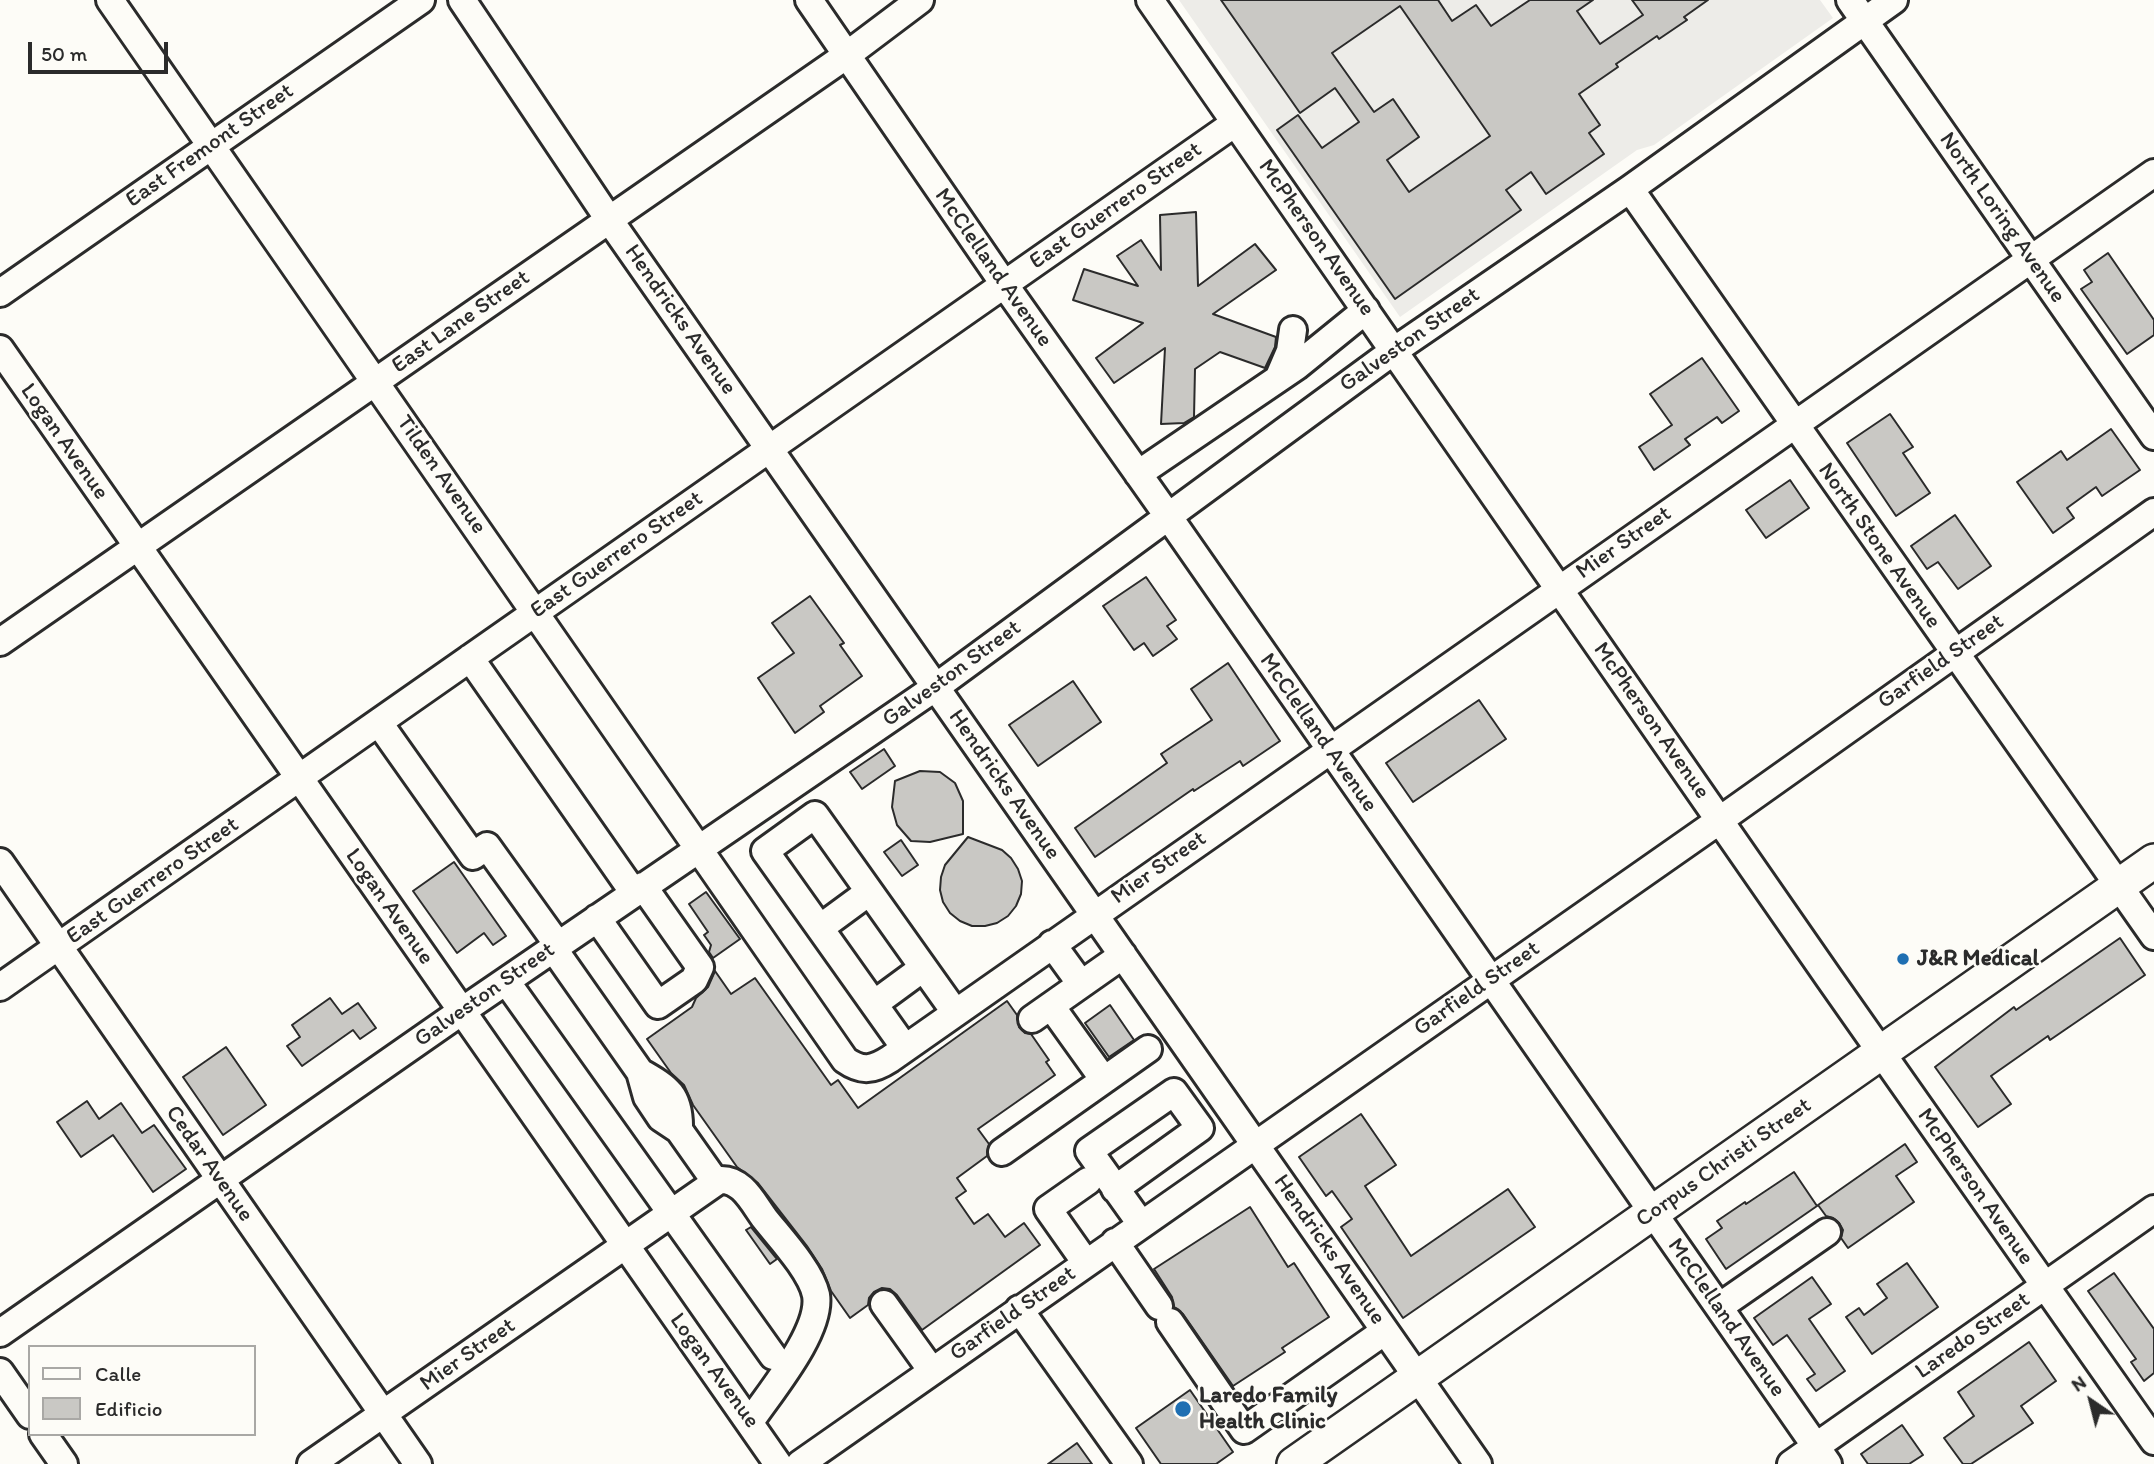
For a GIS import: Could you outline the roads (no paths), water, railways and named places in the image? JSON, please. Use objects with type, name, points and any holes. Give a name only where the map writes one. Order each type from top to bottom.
[{"type":"main road","name":"Corpus Christi Street","points":[[1294,1464],[2154,861]]},
{"type":"street","name":"Tilden Avenue","points":[[110,0],[845,1059],[865,1070],[876,1067],[905,1048]]},
{"type":"street","name":"East Fremont Street","points":[[0,293],[421,0]]},
{"type":"street","name":"Hendricks Avenue","points":[[462,0],[608,218],[1478,1464]]},
{"type":"street","name":"McClelland Avenue","points":[[809,0],[1004,284],[1822,1455]]},
{"type":"street","name":"East Lane Street","points":[[0,642],[608,218],[847,55],[920,0]]},
{"type":"street","name":"McPherson Avenue","points":[[1150,0],[1395,350],[1558,590],[2154,1441]]},
{"type":"street","name":"Galveston Street","points":[[0,1334],[462,1011],[936,687],[1395,350],[1630,189],[1857,10],[1894,0]]},
{"type":"street","name":"North Loring Avenue","points":[[1857,10],[2154,436]]},
{"type":"street","name":"East Guerrero Street","points":[[0,987],[1235,122]]},
{"type":"street","name":"Mier Street","points":[[905,1048],[2154,173]]},
{"type":"street","name":"North Stone Avenue","points":[[1630,189],[2154,936]]},
{"type":"street","points":[[1138,474],[1278,379],[1366,310]]},
{"type":"street","points":[[1278,379],[1290,351],[1293,330]]},
{"type":"street","name":"Logan Avenue","points":[[0,349],[778,1464]]},
{"type":"street","name":"Garfield Street","points":[[800,1464],[1720,820],[2154,512]]},
{"type":"street","points":[[470,658],[639,890],[700,967],[694,980],[658,1004],[597,918]]},
{"type":"street","points":[[379,723],[473,856],[487,846],[640,1072],[658,1081],[668,1091],[680,1112],[679,1130],[715,1181],[727,1179],[741,1187],[812,1283],[816,1296],[816,1311],[808,1335],[750,1422]]},
{"type":"street","points":[[905,1048],[765,850],[815,816],[955,1012]]},
{"type":"street","name":"Cedar Avenue","points":[[0,862],[418,1464]]},
{"type":"street","points":[[820,928],[869,892]]},
{"type":"street","points":[[1052,944],[1081,984]]},
{"type":"street","points":[[1104,1080],[1041,1012],[1123,955]]},
{"type":"street","points":[[874,1004],[923,968]]},
{"type":"street","points":[[506,981],[773,1356]]},
{"type":"street","points":[[1002,1152],[1148,1049]]},
{"type":"street","name":"Mier Street","points":[[311,1464],[715,1181]]},
{"type":"street","points":[[1086,1263],[1048,1209],[1088,1181]]},
{"type":"street","points":[[1115,1189],[1141,1224]]},
{"type":"street","name":"Laredo Street","points":[[1791,1464],[1822,1455],[2044,1286],[2154,1209]]},
{"type":"street","points":[[1719,1307],[1827,1232]]},
{"type":"street","points":[[1115,1242],[1244,1430],[1385,1331]]},
{"type":"street","points":[[884,1304],[932,1371]]},
{"type":"street","points":[[1019,1309],[1129,1464]]},
{"type":"street","points":[[0,1372],[28,1412]]},
{"type":"street","points":[[44,1436],[64,1464]]},
{"type":"place","name":"J&R Medical","points":[[1903,959]]},
{"type":"place","name":"Laredo Family Health Clinic","points":[[1183,1409]]}]
